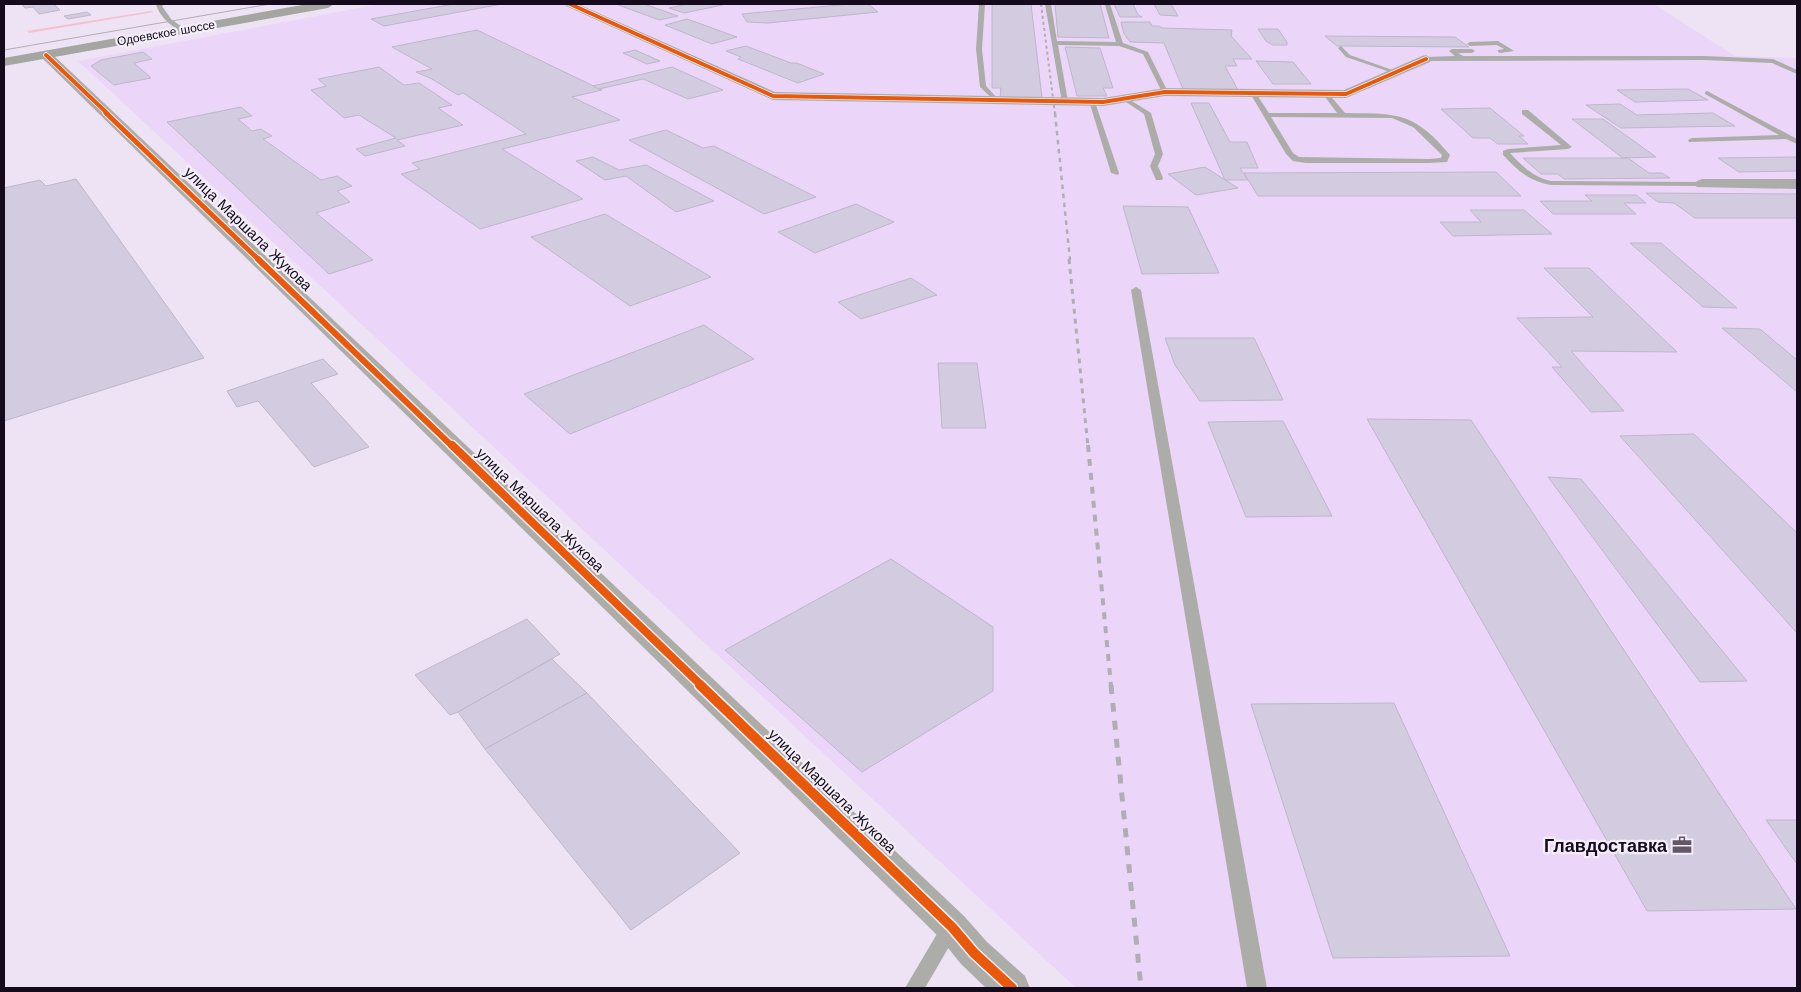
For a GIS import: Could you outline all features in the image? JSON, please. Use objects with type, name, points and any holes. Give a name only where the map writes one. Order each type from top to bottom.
[{"type":"main road","name":"Одоевское шоссе","points":[[6,59],[46,55],[328,4]]},
{"type":"street","points":[[570,4],[773,96],[1103,102],[1165,92],[1346,94],[1426,59]]},
{"type":"street","name":"улица Маршала Жукова","points":[[46,55],[952,926],[974,953],[1012,988]]},
{"type":"street","points":[[1702,184],[1797,184]]},
{"type":"lane","points":[[150,4],[160,4],[170,20],[182,30]]},
{"type":"lane","points":[[982,4],[979,49],[984,87],[996,100]]},
{"type":"lane","points":[[1048,4],[1064,102]]},
{"type":"lane","points":[[1108,5],[1120,44]]},
{"type":"lane","points":[[1055,43],[1120,44],[1146,53],[1165,92]]},
{"type":"lane","points":[[1461,58],[1452,52],[1511,52],[1498,43],[1470,44]]},
{"type":"lane","points":[[1341,48],[1348,56],[1395,72]]},
{"type":"lane","points":[[1426,59],[1705,58],[1797,62]]},
{"type":"lane","points":[[1773,61],[1797,72]]},
{"type":"lane","points":[[1253,93],[1290,154],[1296,159],[1306,161],[1429,161],[1444,160],[1446,155],[1413,122],[1402,118],[1267,115]]},
{"type":"lane","points":[[1707,93],[1797,142]]},
{"type":"lane","points":[[1326,94],[1343,116]]},
{"type":"lane","points":[[1125,98],[1147,113],[1159,154],[1154,166],[1159,178]]},
{"type":"lane","points":[[1091,102],[1115,173]]},
{"type":"lane","points":[[1525,112],[1568,147],[1508,151],[1506,153],[1531,178],[1538,181],[1551,183],[1702,184]]},
{"type":"lane","points":[[1692,140],[1789,137]]},
{"type":"lane","points":[[1136,290],[1257,988]]},
{"type":"lane","points":[[915,988],[952,926]]},
{"type":"shaded area","points":[[380,4],[1654,4],[1735,56],[1797,58],[1797,988],[1076,988],[78,61]]},
{"type":"shaded area","points":[[154,12],[29,33],[27,31]]},
{"type":"building","points":[[21,4],[54,4],[60,10],[39,14],[33,7],[25,8]]},
{"type":"building","points":[[454,4],[502,4],[384,26],[371,19]]},
{"type":"building","points":[[616,4],[644,4],[678,16],[659,20]]},
{"type":"building","points":[[687,4],[727,4],[684,13],[669,8]]},
{"type":"building","points":[[868,4],[878,12],[768,23],[747,22],[742,14]]},
{"type":"building","points":[[992,4],[1031,4],[1042,98],[1000,97],[1001,88],[992,88]]},
{"type":"building","points":[[1055,4],[1100,4],[1109,38],[1058,37]]},
{"type":"building","points":[[1114,4],[1133,4],[1138,15],[1142,17],[1120,17]]},
{"type":"building","points":[[1154,4],[1171,4],[1178,16],[1160,15]]},
{"type":"building","points":[[87,12],[91,15],[68,19],[64,16]]},
{"type":"building","points":[[687,19],[737,37],[712,44],[665,25]]},
{"type":"building","points":[[1121,22],[1150,22],[1152,26],[1162,28],[1232,30],[1231,36],[1252,59],[1233,59],[1237,66],[1225,66],[1238,90],[1183,89],[1164,43],[1130,42],[1124,34]]},
{"type":"building","points":[[1258,29],[1278,29],[1287,45],[1273,45],[1266,41]]},
{"type":"building","points":[[477,30],[602,90],[572,97],[620,120],[502,149],[583,199],[480,229],[401,174],[420,169],[412,163],[526,134],[463,93],[458,95],[432,79],[416,72],[432,69],[392,47]]},
{"type":"building","points":[[1325,36],[1455,37],[1469,47],[1337,46]]},
{"type":"building","points":[[746,46],[824,74],[798,83],[738,59],[741,57],[726,51]]},
{"type":"building","points":[[1065,47],[1100,48],[1113,88],[1103,88],[1107,96],[1077,96]]},
{"type":"building","points":[[635,50],[660,61],[647,64],[623,53]]},
{"type":"building","points":[[143,52],[152,59],[134,63],[151,78],[114,85],[91,66],[101,60]]},
{"type":"building","points":[[1256,61],[1293,62],[1311,84],[1273,84]]},
{"type":"building","points":[[379,67],[404,85],[419,83],[452,105],[438,108],[463,125],[397,140],[405,146],[365,156],[356,149],[396,138],[359,115],[344,118],[311,90],[326,86],[318,79]]},
{"type":"building","points":[[672,67],[723,90],[688,99],[643,79],[599,89],[593,86]]},
{"type":"building","points":[[1688,89],[1708,100],[1635,102],[1617,90]]},
{"type":"building","points":[[1191,103],[1209,103],[1230,142],[1247,142],[1258,168],[1240,168],[1248,180],[1225,180]]},
{"type":"building","points":[[1620,104],[1637,115],[1713,113],[1735,126],[1621,128],[1586,105]]},
{"type":"building","points":[[241,107],[252,116],[238,119],[252,131],[261,129],[272,136],[263,139],[321,180],[337,176],[352,186],[337,191],[350,202],[316,213],[373,260],[329,274],[167,122]]},
{"type":"building","points":[[1490,108],[1524,136],[1519,136],[1528,144],[1498,144],[1490,138],[1473,138],[1441,109]]},
{"type":"building","points":[[1572,119],[1603,119],[1656,157],[1623,158]]},
{"type":"building","points":[[666,130],[703,148],[714,146],[816,197],[764,214],[629,140]]},
{"type":"building","points":[[593,157],[619,170],[646,165],[714,201],[676,212],[626,176],[605,180],[576,161]]},
{"type":"building","points":[[1797,157],[1797,171],[1739,172],[1718,158]]},
{"type":"building","points":[[1523,158],[1628,158],[1649,173],[1662,173],[1670,178],[1564,179],[1558,174],[1541,174]]},
{"type":"building","points":[[1205,167],[1238,188],[1196,195],[1168,174]]},
{"type":"building","points":[[1496,172],[1521,196],[1258,196],[1244,173]]},
{"type":"building","points":[[76,179],[204,358],[4,421],[4,188],[40,180],[46,186]]},
{"type":"building","points":[[1646,193],[1797,194],[1797,218],[1695,218],[1674,203],[1658,202]]},
{"type":"building","points":[[1585,195],[1636,195],[1646,203],[1624,203],[1636,214],[1553,214],[1540,201],[1592,201]]},
{"type":"building","points":[[856,204],[894,222],[815,253],[778,232]]},
{"type":"building","points":[[1123,206],[1188,207],[1219,273],[1142,274]]},
{"type":"building","points":[[1470,210],[1524,210],[1552,234],[1453,236],[1440,222],[1481,222]]},
{"type":"building","points":[[605,214],[711,277],[630,306],[531,237]]},
{"type":"building","points":[[1630,243],[1661,243],[1737,308],[1703,307]]},
{"type":"building","points":[[1544,268],[1589,268],[1677,352],[1571,351],[1624,411],[1591,412],[1552,367],[1562,367],[1517,318],[1593,317]]},
{"type":"building","points":[[911,278],[937,295],[861,319],[838,302]]},
{"type":"building","points":[[704,325],[754,359],[570,434],[524,394]]},
{"type":"building","points":[[1722,328],[1760,329],[1797,360],[1797,392]]},
{"type":"building","points":[[1165,338],[1254,338],[1283,400],[1200,401],[1175,365]]},
{"type":"building","points":[[323,359],[338,374],[311,383],[369,447],[314,467],[258,401],[237,407],[227,391]]},
{"type":"building","points":[[938,363],[977,363],[986,428],[942,428]]},
{"type":"building","points":[[1367,419],[1471,420],[1796,909],[1647,911]]},
{"type":"building","points":[[1283,421],[1332,516],[1246,517],[1208,422]]},
{"type":"building","points":[[1694,434],[1797,533],[1797,633],[1620,436]]},
{"type":"building","points":[[1548,477],[1581,479],[1747,681],[1700,682]]},
{"type":"building","points":[[891,559],[993,627],[993,691],[862,772],[725,650]]},
{"type":"building","points":[[527,619],[560,654],[458,712],[450,715],[415,675]]},
{"type":"building","points":[[552,659],[587,693],[485,749],[458,712]]},
{"type":"building","points":[[587,693],[740,853],[631,930],[485,749]]},
{"type":"building","points":[[1394,703],[1510,956],[1333,958],[1251,704]]},
{"type":"building","points":[[1766,820],[1797,820],[1797,864]]},
{"type":"tram line","points":[[4,50],[270,4]]},
{"type":"railway","points":[[1041,4],[1055,114]]},
{"type":"railway","points":[[1055,113],[1070,260]]},
{"type":"railway","points":[[1069,259],[1088,447]]},
{"type":"railway","points":[[1088,445],[1111,686]]},
{"type":"railway","points":[[1111,685],[1141,988]]},
{"type":"cycle path","points":[[570,4],[773,96],[1103,102],[1165,92],[1346,94],[1426,59]]},
{"type":"cycle path","points":[[46,55],[952,927],[974,953],[1012,988]]},
{"type":"place","name":"Главдоставка","points":[[1682,845]]}]
